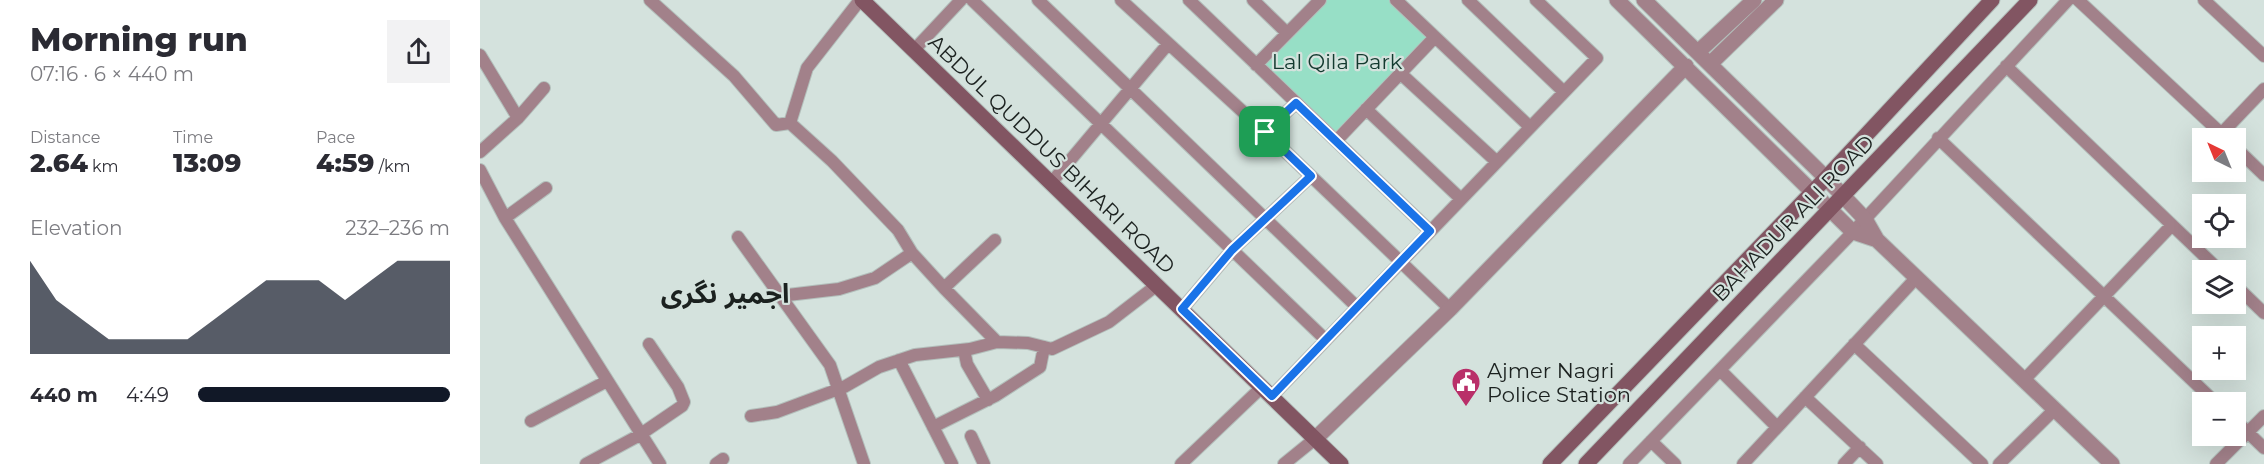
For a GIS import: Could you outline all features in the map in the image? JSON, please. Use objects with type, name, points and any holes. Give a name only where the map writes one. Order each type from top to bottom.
[{"type":"main road","name":"ABDUL QUDDUS BIHARI ROAD","points":[[861,0],[1341,464]]},
{"type":"main road","name":"BAHADUR ALI ROAD","points":[[1550,464],[1813,192],[1992,0]]},
{"type":"main road","name":"BAHADUR ALI ROAD","points":[[1586,464],[2030,0]]},
{"type":"street","points":[[650,0],[734,76],[776,125],[790,123]]},
{"type":"street","points":[[790,123],[807,68],[861,0]]},
{"type":"street","points":[[914,50],[961,0]]},
{"type":"street","points":[[972,0],[1326,340]]},
{"type":"street","points":[[1038,0],[1357,307]]},
{"type":"street","points":[[1122,0],[1265,132],[1450,309]]},
{"type":"street","points":[[1189,0],[1430,231]]},
{"type":"street","points":[[1253,0],[1287,33]]},
{"type":"street","points":[[1256,65],[1320,0]]},
{"type":"street","points":[[1396,0],[1530,127]]},
{"type":"street","points":[[1181,464],[1326,340],[1597,58],[1536,0]]},
{"type":"street","points":[[1617,0],[1854,232],[1877,240]]},
{"type":"street","points":[[1698,52],[1754,0]]},
{"type":"street","points":[[1710,64],[1776,0]]},
{"type":"street","points":[[1629,464],[1854,232],[1938,138],[2068,0]]},
{"type":"street","points":[[2078,0],[2214,128]]},
{"type":"street","points":[[2204,0],[2264,56]]},
{"type":"street","points":[[1471,1],[1564,92]]},
{"type":"street","points":[[1651,2],[1865,219],[1877,240],[2112,464]]},
{"type":"street","points":[[1336,141],[1435,37]]},
{"type":"street","points":[[1051,183],[1168,44]]},
{"type":"street","points":[[480,55],[518,118]]},
{"type":"street","points":[[1284,464],[1316,438],[1450,309],[1686,66]]},
{"type":"street","points":[[2006,66],[2209,260]]},
{"type":"street","points":[[1400,73],[1497,162]]},
{"type":"street","points":[[480,152],[518,118],[544,88]]},
{"type":"street","points":[[2230,128],[2264,89]]},
{"type":"street","points":[[1265,132],[1296,103]]},
{"type":"street","points":[[1366,109],[1461,199]]},
{"type":"street","points":[[790,123],[832,161],[898,230],[912,253],[997,342]]},
{"type":"street","points":[[1938,138],[2102,297],[2204,392]]},
{"type":"street","points":[[2246,158],[2264,175]]},
{"type":"street","points":[[480,170],[505,218],[660,464]]},
{"type":"street","points":[[1182,309],[1232,250],[1311,176]]},
{"type":"street","points":[[505,218],[546,188]]},
{"type":"street","points":[[2024,380],[2172,225]]},
{"type":"street","points":[[738,237],[830,365],[864,464]]},
{"type":"street","points":[[944,288],[995,240]]},
{"type":"street","points":[[779,296],[839,289],[875,278],[912,253]]},
{"type":"street","points":[[1743,464],[1917,277]]},
{"type":"street","points":[[751,416],[777,412],[837,389],[879,367],[915,355],[964,350],[997,342],[1052,349],[1109,322],[1157,285]]},
{"type":"street","points":[[2246,296],[2264,313]]},
{"type":"street","points":[[586,464],[640,435],[679,410],[684,402],[678,387],[649,344]]},
{"type":"street","points":[[1854,344],[1982,464]]},
{"type":"street","points":[[933,427],[988,400],[1040,367],[1044,347]]},
{"type":"street","points":[[964,350],[967,364],[988,400]]},
{"type":"street","points":[[899,360],[952,464]]},
{"type":"street","points":[[1721,371],[1777,427]]},
{"type":"street","points":[[531,421],[607,381]]},
{"type":"street","points":[[1805,397],[1877,464]]},
{"type":"street","points":[[2000,464],[2054,410]]},
{"type":"street","points":[[2216,464],[2264,416]]},
{"type":"street","points":[[2248,432],[2264,448]]},
{"type":"street","points":[[971,436],[984,464]]},
{"type":"street","points":[[1651,441],[1675,464]]},
{"type":"street","points":[[1844,464],[1860,447]]},
{"type":"green space","name":"Lal Qila Park","points":[[1319,0],[1396,0],[1435,37],[1336,141],[1256,65]]},
{"type":"place","name":"Ajmer Nagri Police Station","points":[[1466,408]]},
{"type":"district","name":"اجمیر نگری","points":[[725,293]]},
{"type":"route","points":[[1296,103],[1430,231],[1272,396],[1182,309],[1232,250],[1311,176],[1265,132],[1296,103]]}]
